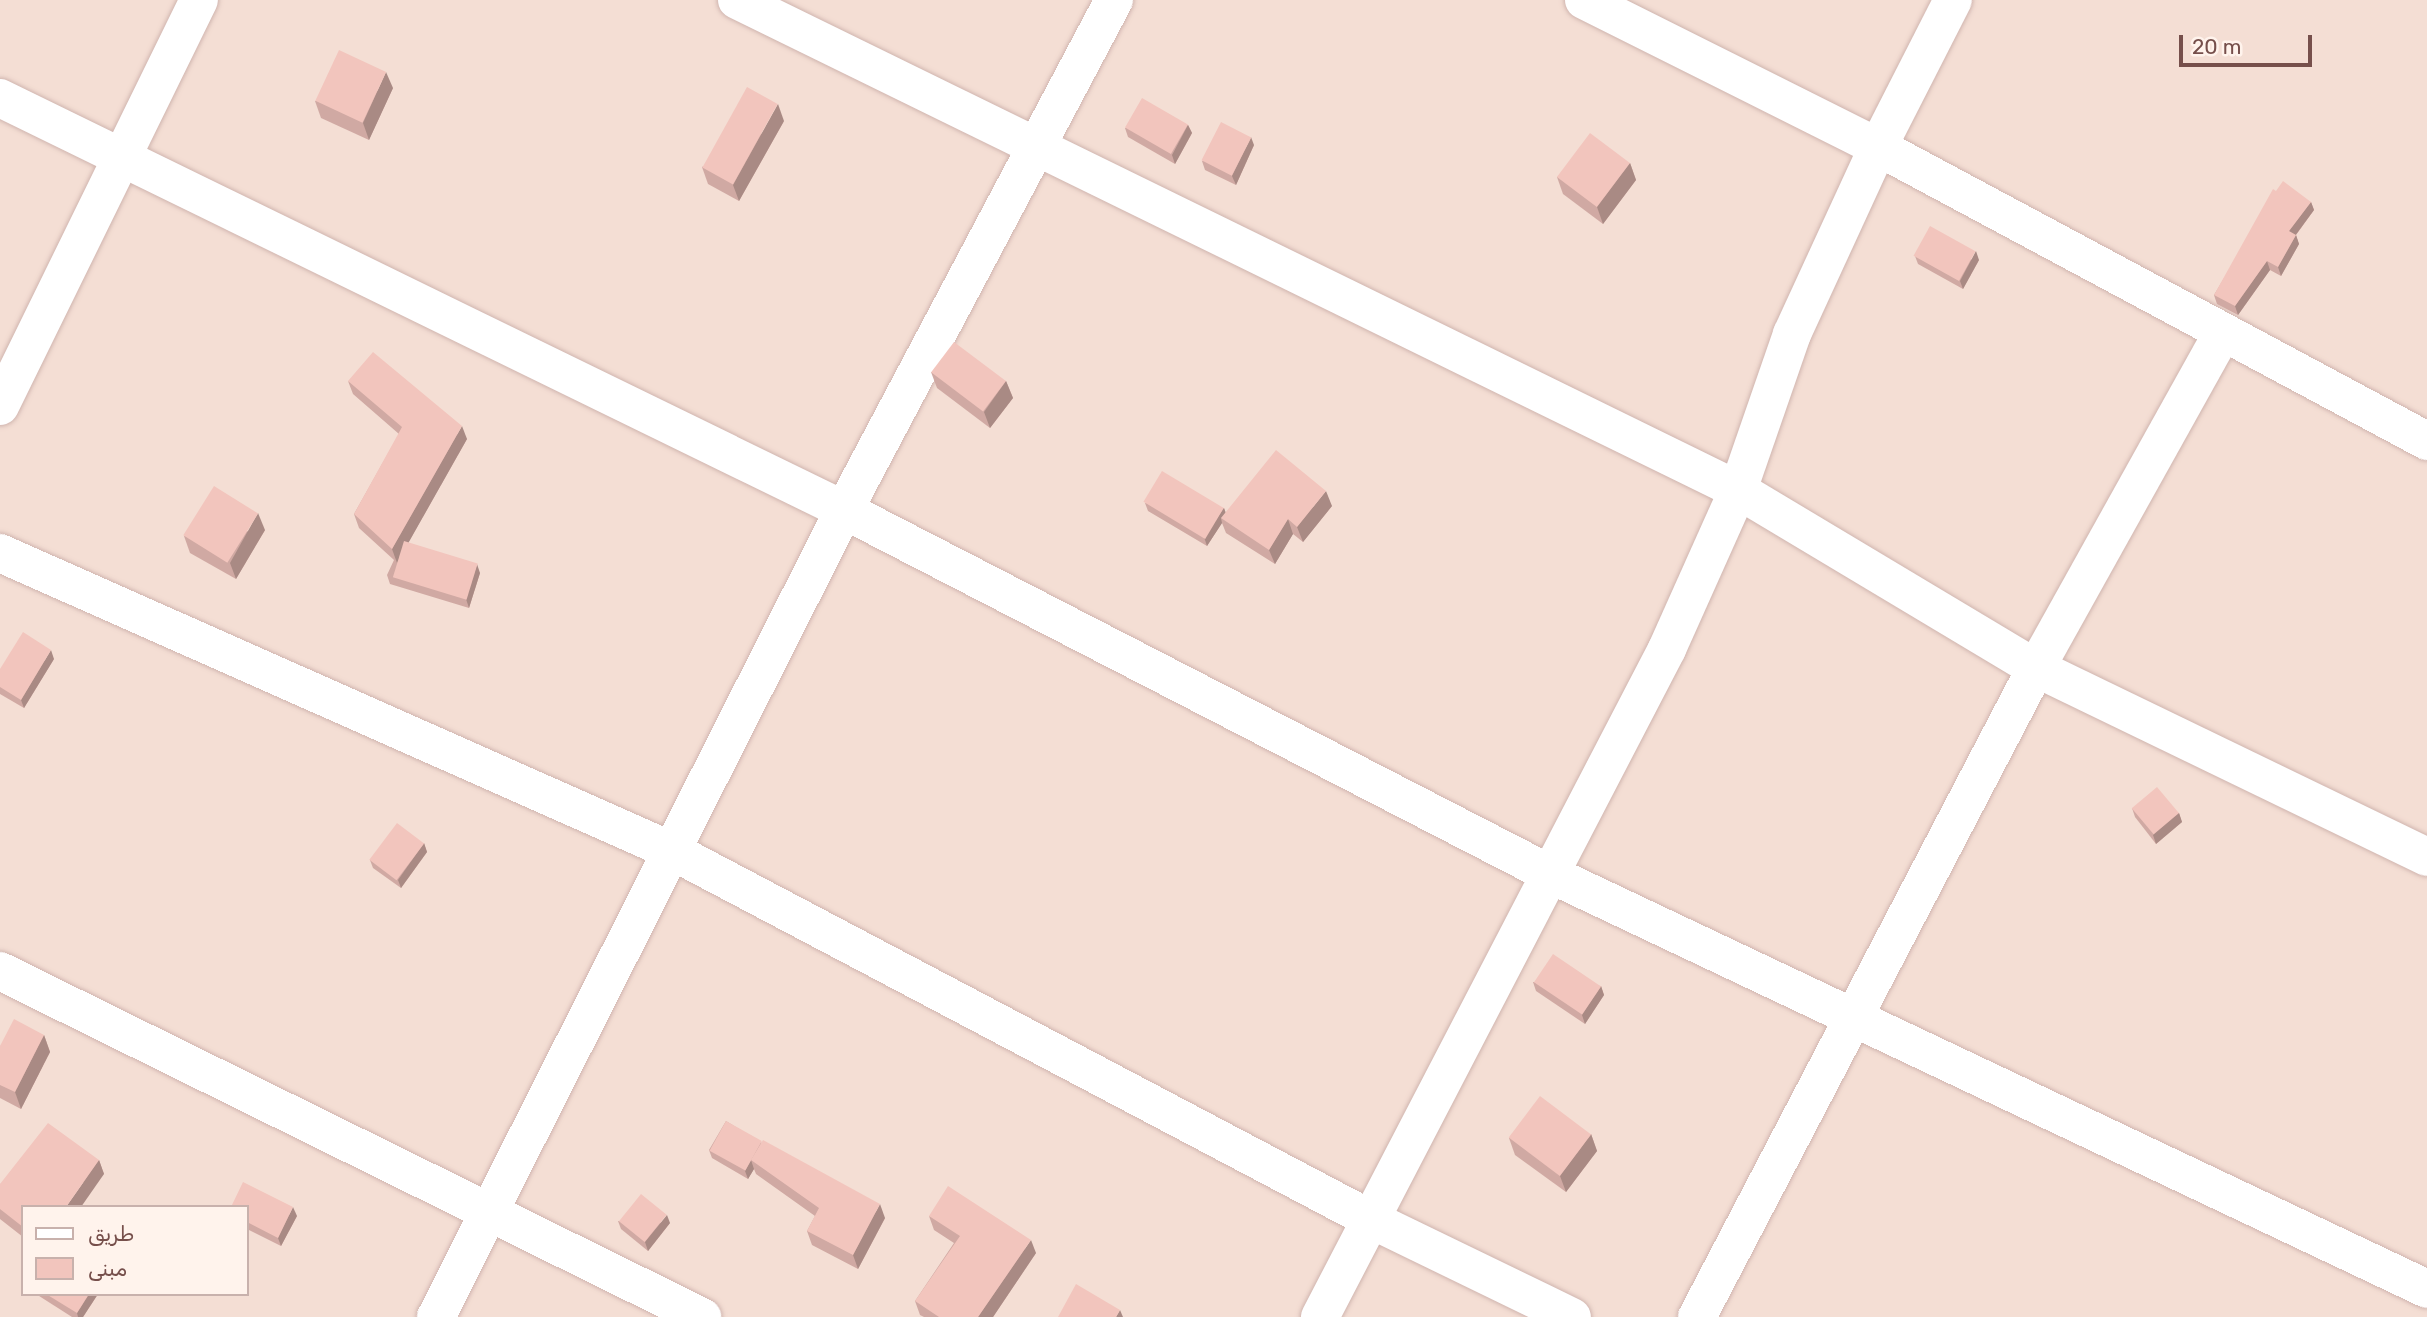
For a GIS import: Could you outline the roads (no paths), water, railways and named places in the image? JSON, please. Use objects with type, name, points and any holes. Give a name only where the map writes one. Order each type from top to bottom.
[{"type":"street","points":[[0,406],[199,0]]},
{"type":"street","points":[[737,0],[1738,490],[2036,668],[2427,857]]},
{"type":"street","points":[[436,1317],[674,852],[844,510],[1114,0]]},
{"type":"street","points":[[1584,0],[1878,147],[2221,335],[2427,441]]},
{"type":"street","points":[[1320,1317],[1374,1220],[1667,649],[1738,490],[1792,334],[1878,147],[1953,0]]},
{"type":"street","points":[[0,97],[121,160],[844,510],[1550,874],[2427,1289]]},
{"type":"street","points":[[1697,1317],[2036,668],[2221,335]]},
{"type":"street","points":[[0,553],[674,852],[1374,1220],[1572,1317]]},
{"type":"street","points":[[0,971],[702,1317]]}]
